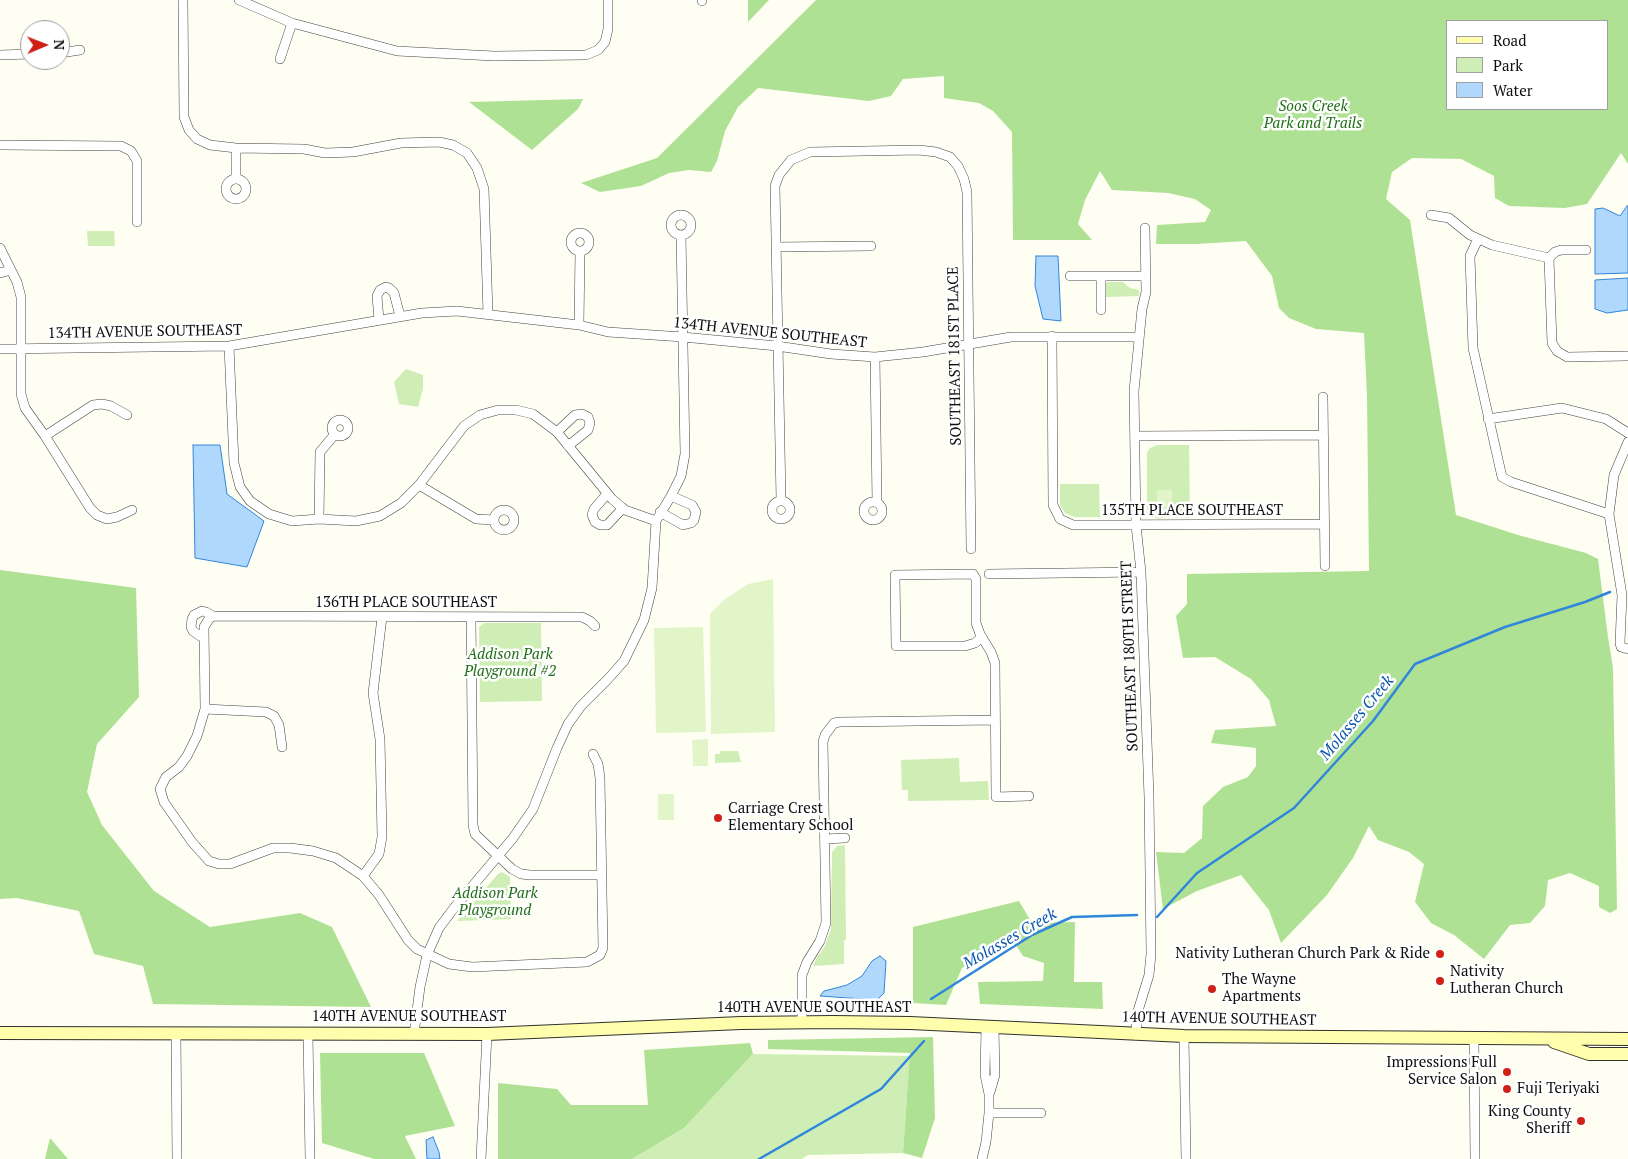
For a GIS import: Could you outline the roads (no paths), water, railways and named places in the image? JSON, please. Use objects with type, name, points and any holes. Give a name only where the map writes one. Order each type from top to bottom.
[{"type":"main road","name":"140TH AVENUE SOUTHEAST","points":[[0,1033],[488,1034],[802,1022],[910,1023],[1184,1036],[1628,1039]]},
{"type":"main road","points":[[1542,1038],[1590,1054],[1628,1054]]},
{"type":"street","points":[[183,0],[184,118],[189,130],[197,139],[210,144],[236,148],[304,149],[325,152],[353,152],[401,143],[439,142],[453,145],[467,152],[477,168],[484,188],[488,314]]},
{"type":"street","points":[[239,0],[292,23],[397,51],[494,56],[586,55],[598,50],[605,42],[608,29],[608,0]]},
{"type":"street","points":[[280,59],[292,23]]},
{"type":"street","points":[[70,52],[80,50]]},
{"type":"street","points":[[0,54],[20,54]]},
{"type":"street","points":[[0,145],[121,146],[131,151],[137,161],[137,222]]},
{"type":"street","points":[[236,148],[236,179]]},
{"type":"street","name":"SOUTHEAST 181ST PLACE","points":[[776,247],[775,186],[779,175],[787,164],[800,155],[810,152],[919,150],[936,152],[950,158],[958,166],[967,192],[971,549]]},
{"type":"street","points":[[1431,215],[1449,218],[1470,235],[1492,245],[1549,258]]},
{"type":"street","name":"SOUTHEAST 180TH STREET","points":[[1136,1035],[1136,1014],[1149,975],[1151,954],[1150,810],[1141,572],[1136,525],[1134,436],[1134,391],[1138,337],[1146,292],[1145,228]]},
{"type":"street","points":[[414,1034],[420,987],[427,955],[444,922],[513,838],[533,808],[568,724],[581,706],[624,661],[635,642],[644,620],[652,588],[656,521],[681,476],[685,454],[681,235]]},
{"type":"street","points":[[1478,239],[1470,256],[1473,348],[1502,477],[1511,482],[1609,514]]},
{"type":"street","points":[[780,500],[776,247],[871,246]]},
{"type":"street","points":[[0,248],[12,270],[21,297],[21,394],[25,408],[45,436],[90,508],[98,515],[107,518],[117,517],[132,510]]},
{"type":"street","points":[[1586,250],[1561,250],[1555,252],[1549,258],[1552,342],[1557,351],[1567,357],[1628,356]]},
{"type":"street","points":[[579,324],[580,251]]},
{"type":"street","points":[[0,273],[12,270]]},
{"type":"street","points":[[1070,276],[1146,276]]},
{"type":"street","points":[[1101,276],[1101,310]]},
{"type":"street","points":[[379,320],[377,296],[380,290],[386,287],[394,292],[400,316]]},
{"type":"street","name":"134TH AVENUE SOUTHEAST","points":[[0,349],[230,346],[400,316],[457,311],[579,324],[608,332],[683,337],[777,346],[831,354],[875,357],[923,352],[1011,337],[1138,337]]},
{"type":"street","name":"135TH PLACE SOUTHEAST","points":[[1052,336],[1053,505],[1060,519],[1073,525],[1325,524]]},
{"type":"street","points":[[230,346],[234,463],[240,487],[250,501],[269,514],[292,521],[319,519],[356,521],[380,516],[401,503],[419,484],[464,426],[480,415],[498,410],[533,414],[557,432],[607,494],[623,508],[656,521]]},
{"type":"street","points":[[875,357],[877,502]]},
{"type":"street","points":[[1323,397],[1325,566]]},
{"type":"street","points":[[45,436],[93,405],[111,406],[127,414]]},
{"type":"street","points":[[1488,418],[1562,408],[1606,419],[1628,433]]},
{"type":"street","points":[[557,432],[575,415],[582,414],[588,417],[590,423],[588,430],[568,446]]},
{"type":"street","points":[[319,519],[320,452],[335,434]]},
{"type":"street","points":[[1134,436],[1323,435]]},
{"type":"street","points":[[1628,442],[1614,475],[1609,514],[1622,595],[1620,643],[1621,647],[1628,649]]},
{"type":"street","points":[[419,484],[476,519],[494,520]]},
{"type":"street","points":[[607,494],[594,508],[592,515],[595,522],[600,525],[607,525],[623,508]]},
{"type":"street","points":[[660,512],[683,525],[687,525],[694,520],[696,512],[692,505],[671,496]]},
{"type":"street","points":[[989,574],[1141,572]]},
{"type":"street","points":[[982,638],[975,643],[965,646],[896,646],[895,575],[973,574],[976,579],[976,623],[995,663],[996,797],[1029,796]]},
{"type":"street","name":"136TH PLACE SOUTHEAST","points":[[204,636],[200,636],[193,631],[191,623],[193,616],[202,611],[213,616],[582,617],[595,626]]},
{"type":"street","points":[[213,616],[204,627],[205,709],[197,736],[187,756],[179,767],[166,778],[160,789],[164,802],[192,842],[209,861],[219,864],[230,864],[273,848],[313,851],[336,858],[363,876],[379,895],[408,940],[417,949],[449,964],[472,967],[587,962],[600,956],[603,948],[600,778],[598,764],[593,754]]},
{"type":"street","points":[[363,876],[379,854],[382,837],[380,739],[373,693],[382,617]]},
{"type":"street","points":[[471,617],[473,825],[475,834],[512,870],[520,874],[601,875]]},
{"type":"street","points":[[205,709],[266,712],[274,716],[280,725],[282,747]]},
{"type":"street","points":[[802,1022],[802,975],[807,962],[820,941],[826,922],[823,742],[830,727],[834,723],[840,722],[995,720]]},
{"type":"street","points":[[825,839],[845,838]]},
{"type":"street","points":[[982,1159],[989,1113],[989,1094],[985,1076],[990,1028]]},
{"type":"street","points":[[176,1033],[177,1159]]},
{"type":"street","points":[[308,1034],[310,1159]]},
{"type":"street","points":[[481,1159],[488,1034]]},
{"type":"street","points":[[1184,1036],[1186,1159]]},
{"type":"street","points":[[1474,1038],[1475,1159]]},
{"type":"street","points":[[989,1113],[1041,1113]]},
{"type":"water","points":[[1627,206],[1628,273],[1595,274],[1595,209],[1603,208],[1620,216]]},
{"type":"water","points":[[1036,256],[1058,256],[1061,321],[1043,319],[1035,286]]},
{"type":"water","points":[[1628,278],[1628,310],[1607,313],[1595,309],[1595,280]]},
{"type":"water","points":[[193,445],[220,445],[227,494],[264,521],[247,567],[195,558]]},
{"type":"water","points":[[880,956],[886,961],[884,993],[877,1000],[820,996],[824,991],[847,985],[862,976],[872,961]]},
{"type":"water","points":[[433,1137],[440,1159],[427,1159],[426,1140]]},
{"type":"waterway","name":"Molasses Creek","points":[[1157,917],[1197,873],[1294,808],[1373,721],[1415,664],[1505,627],[1585,602],[1610,592]]},
{"type":"waterway","name":"Molasses Creek","points":[[931,999],[1032,935],[1072,917],[1137,915]]},
{"type":"waterway","name":"Molasses Creek","points":[[759,1159],[881,1089],[924,1041]]},
{"type":"place","name":"Carriage Crest Elementary School","points":[[718,818]]},
{"type":"place","name":"Nativity Lutheran Church Park & Ride","points":[[1440,954]]},
{"type":"place","name":"Nativity Lutheran Church","points":[[1440,981]]},
{"type":"place","name":"The Wayne Apartments","points":[[1212,989]]},
{"type":"place","name":"Impressions Full Service Salon","points":[[1507,1072]]},
{"type":"place","name":"Fuji Teriyaki","points":[[1507,1089]]},
{"type":"place","name":"King County Sheriff","points":[[1581,1121]]},
{"type":"park label","name":"Soos Creek Park and Trails","points":[[1313,116]]},
{"type":"park label","name":"Addison Park Playground #2","points":[[510,664]]},
{"type":"park label","name":"Addison Park Playground","points":[[495,902]]}]
